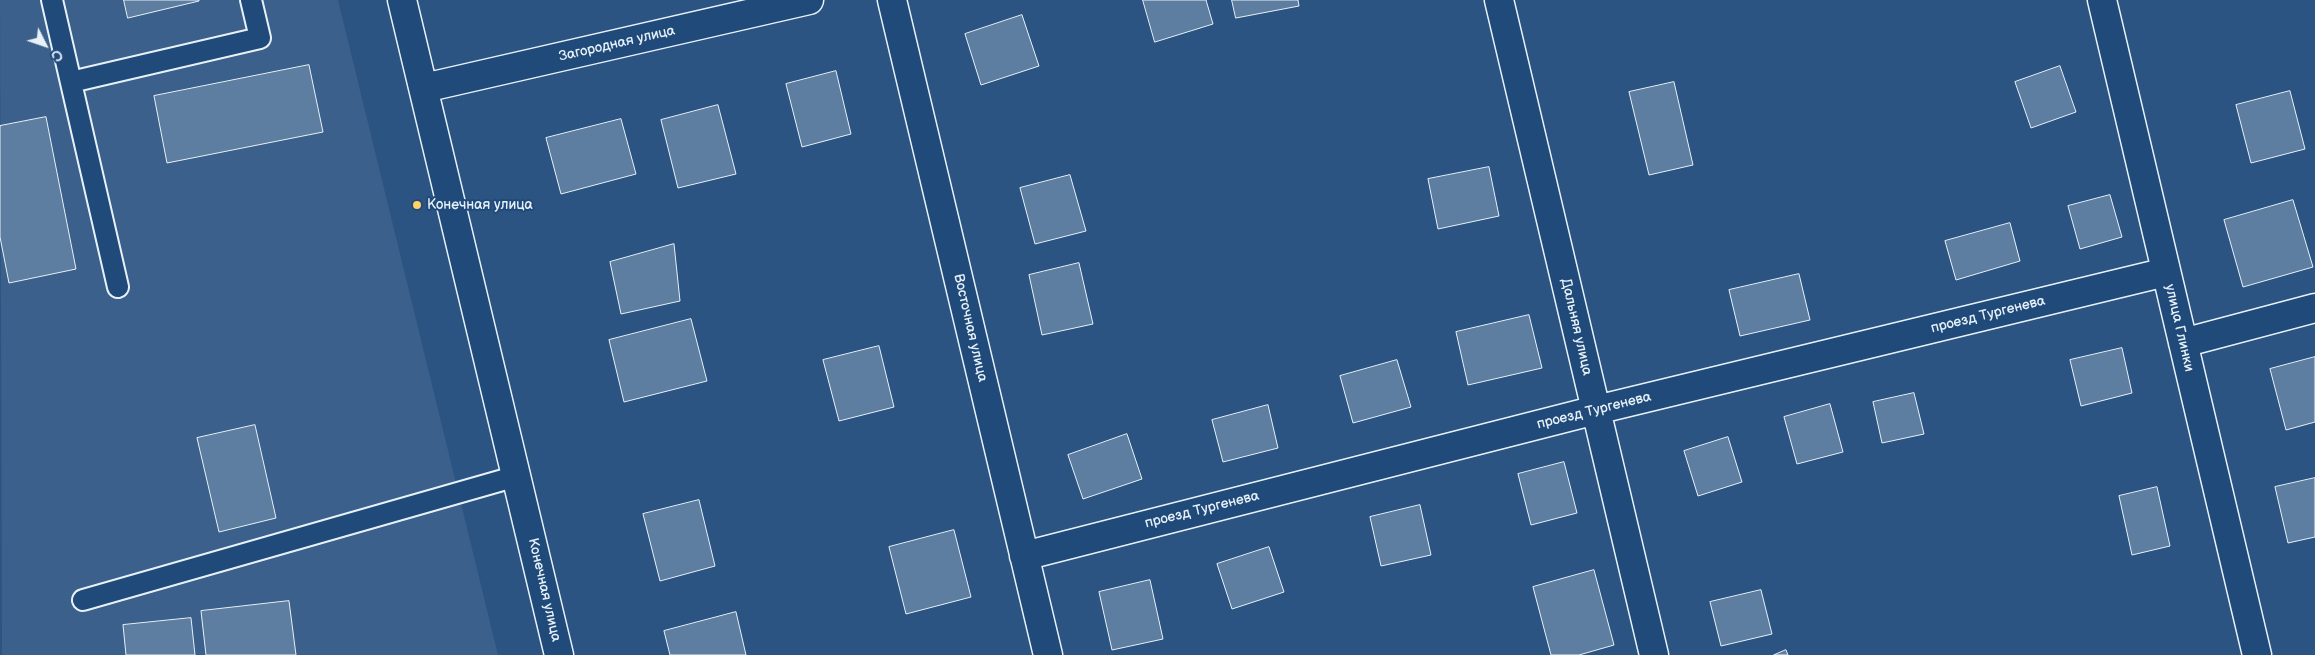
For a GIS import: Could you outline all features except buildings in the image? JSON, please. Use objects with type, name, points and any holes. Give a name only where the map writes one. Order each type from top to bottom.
[{"type":"street","name":"Конечная улица","points":[[402,0],[559,655]]},
{"type":"street","name":"Загородная улица","points":[[424,88],[809,0]]},
{"type":"street","name":"Восточная улица","points":[[892,0],[1048,655]]},
{"type":"street","name":"Дальняя улица","points":[[1499,0],[1654,655]]},
{"type":"street","name":"улица Глинки","points":[[2102,0],[2257,655]]},
{"type":"street","name":"проезд Тургенева","points":[[1024,556],[1596,410],[2166,272]]},
{"type":"street","points":[[2183,343],[2315,308]]},
{"type":"lane","points":[[52,0],[118,287]]},
{"type":"lane","points":[[71,82],[260,38],[251,0]]},
{"type":"lane","points":[[83,600],[517,476]]},
{"type":"shaded area","points":[[0,0],[338,0],[498,655],[2,655]]},
{"type":"place","name":"Конечная улица","points":[[417,205]]}]
